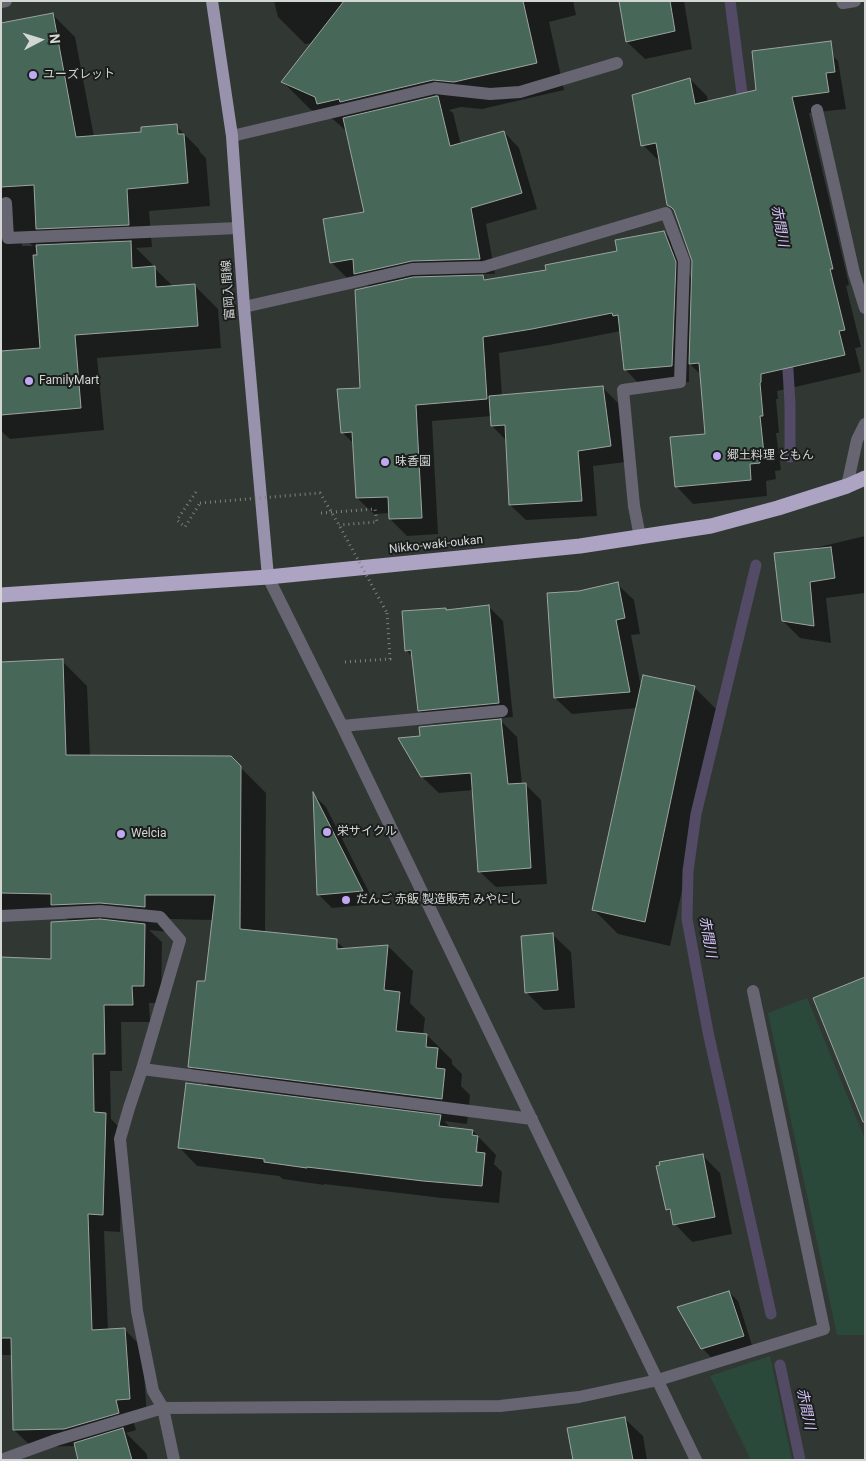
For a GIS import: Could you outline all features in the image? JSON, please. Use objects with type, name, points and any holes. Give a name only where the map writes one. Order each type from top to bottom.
[{"type":"highway","name":"Nikko-waki-oukan","points":[[1,596],[268,577],[580,546],[711,526],[778,508],[848,486],[865,478]]},
{"type":"main road","name":"富岡入間線","points":[[212,1],[232,136],[244,307],[268,577]]},
{"type":"street","points":[[1,2],[6,1]]},
{"type":"street","points":[[842,1],[843,3],[855,1]]},
{"type":"street","points":[[232,136],[435,88],[490,94],[520,92],[616,63]]},
{"type":"street","points":[[816,110],[854,273],[865,308]]},
{"type":"street","points":[[6,203],[8,238],[238,228]]},
{"type":"street","points":[[244,307],[412,268],[484,266],[666,212],[684,261],[680,382],[623,390],[634,506],[640,537]]},
{"type":"street","points":[[848,486],[857,440],[865,424]]},
{"type":"street","points":[[268,577],[342,726],[696,1460]]},
{"type":"street","points":[[342,726],[502,711]]},
{"type":"street","points":[[1,916],[100,911],[160,917],[180,940],[120,1139],[137,1311],[153,1391],[163,1408],[174,1460]]},
{"type":"street","points":[[1,1460],[56,1440],[163,1408],[500,1406],[579,1397],[658,1380],[824,1329],[753,991]]},
{"type":"street","points":[[142,1069],[532,1119]]},
{"type":"path","points":[[196,492],[177,520],[185,527],[200,503],[320,493],[386,613],[390,658],[346,662]]},
{"type":"path","points":[[321,513],[375,509],[377,522],[339,525]]},
{"type":"green space","points":[[807,998],[865,1139],[865,1335],[837,1335],[768,1013]]},
{"type":"green space","points":[[770,1356],[792,1460],[751,1460],[710,1376]]},
{"type":"building","points":[[344,1],[523,1],[537,63],[454,82],[433,80],[340,102],[339,99],[317,104],[315,97],[281,82]]},
{"type":"building","points":[[619,1],[670,1],[675,31],[626,42]]},
{"type":"building","points":[[53,13],[76,137],[141,132],[141,127],[177,124],[178,134],[184,134],[188,183],[127,189],[129,225],[36,229],[34,185],[1,187],[1,23]]},
{"type":"building","points":[[831,41],[835,72],[826,73],[829,92],[792,97],[833,269],[830,269],[845,330],[839,331],[845,355],[761,374],[763,416],[760,416],[764,454],[759,454],[760,463],[750,464],[751,480],[675,487],[670,437],[705,434],[699,363],[689,364],[692,261],[674,210],[667,205],[656,143],[641,146],[632,95],[690,78],[695,104],[756,90],[752,51]]},
{"type":"building","points":[[438,96],[450,146],[504,131],[522,193],[471,208],[480,259],[412,261],[354,274],[353,259],[330,263],[323,219],[364,212],[343,118]]},
{"type":"building","points":[[664,231],[676,262],[672,366],[624,370],[618,315],[613,316],[612,313],[483,337],[487,399],[416,405],[422,518],[389,519],[388,497],[356,498],[352,432],[341,433],[337,389],[360,388],[355,290],[413,277],[483,275],[484,280],[546,270],[545,265],[617,251],[615,240]]},
{"type":"building","points":[[131,241],[132,268],[155,266],[156,287],[195,284],[198,326],[75,335],[81,408],[1,415],[1,351],[40,348],[33,255],[37,255],[36,245]]},
{"type":"building","points":[[603,386],[611,446],[578,451],[582,501],[509,505],[505,425],[491,426],[489,396]]},
{"type":"building","points":[[831,547],[835,578],[810,582],[814,626],[782,621],[774,553]]},
{"type":"building","points":[[618,582],[625,618],[616,620],[630,692],[554,698],[547,593],[579,591]]},
{"type":"building","points":[[489,605],[499,703],[418,711],[411,650],[405,651],[402,611],[446,608],[446,610]]},
{"type":"building","points":[[63,659],[66,755],[231,756],[241,766],[240,929],[337,939],[337,949],[388,945],[384,990],[400,992],[396,1031],[427,1034],[426,1047],[438,1048],[436,1068],[445,1069],[442,1099],[188,1067],[197,981],[205,981],[215,895],[145,895],[145,907],[100,903],[51,905],[51,894],[1,893],[1,662]]},
{"type":"building","points":[[643,675],[695,686],[645,922],[592,910]]},
{"type":"building","points":[[501,719],[508,784],[526,783],[531,868],[478,872],[471,773],[421,777],[398,738],[420,736],[419,727]]},
{"type":"building","points":[[313,792],[363,891],[317,895]]},
{"type":"building","points":[[100,919],[145,924],[144,986],[132,986],[133,1005],[104,1005],[105,1054],[93,1054],[94,1112],[106,1113],[103,1215],[88,1214],[92,1330],[125,1328],[130,1399],[116,1400],[119,1413],[64,1429],[13,1430],[11,1338],[1,1338],[1,957],[51,959],[51,922]]},
{"type":"building","points":[[553,933],[558,990],[525,993],[521,936]]},
{"type":"building","points":[[865,977],[865,1122],[863,1122],[813,998]]},
{"type":"building","points":[[186,1083],[441,1115],[439,1126],[473,1130],[472,1135],[478,1136],[476,1152],[485,1153],[482,1186],[307,1168],[264,1162],[264,1159],[178,1148]]},
{"type":"building","points":[[703,1154],[715,1217],[673,1225],[670,1209],[666,1210],[656,1166],[660,1165],[659,1162]]},
{"type":"building","points":[[729,1291],[744,1336],[701,1349],[677,1307]]},
{"type":"building","points":[[625,1417],[633,1460],[573,1460],[567,1428]]},
{"type":"building","points":[[123,1428],[132,1460],[78,1460],[74,1443]]},
{"type":"waterway","name":"赤間川","points":[[730,1],[744,109]]},
{"type":"waterway","name":"赤間川","points":[[787,353],[790,404],[790,457]]},
{"type":"waterway","name":"赤間川","points":[[756,565],[696,814],[688,871],[687,919],[708,1032],[771,1314]]},
{"type":"waterway","name":"赤間川","points":[[780,1365],[800,1460]]},
{"type":"place","name":"ユーズレット","points":[[33,75]]},
{"type":"place","name":"FamilyMart","points":[[29,381]]},
{"type":"place","name":"郷土料理 ともん","points":[[717,456]]},
{"type":"place","name":"味香園","points":[[385,462]]},
{"type":"place","name":"栄サイクル","points":[[327,832]]},
{"type":"place","name":"Welcia","points":[[121,834]]},
{"type":"place","name":"だんご 赤飯 製造販売 みやにし","points":[[346,900]]}]
